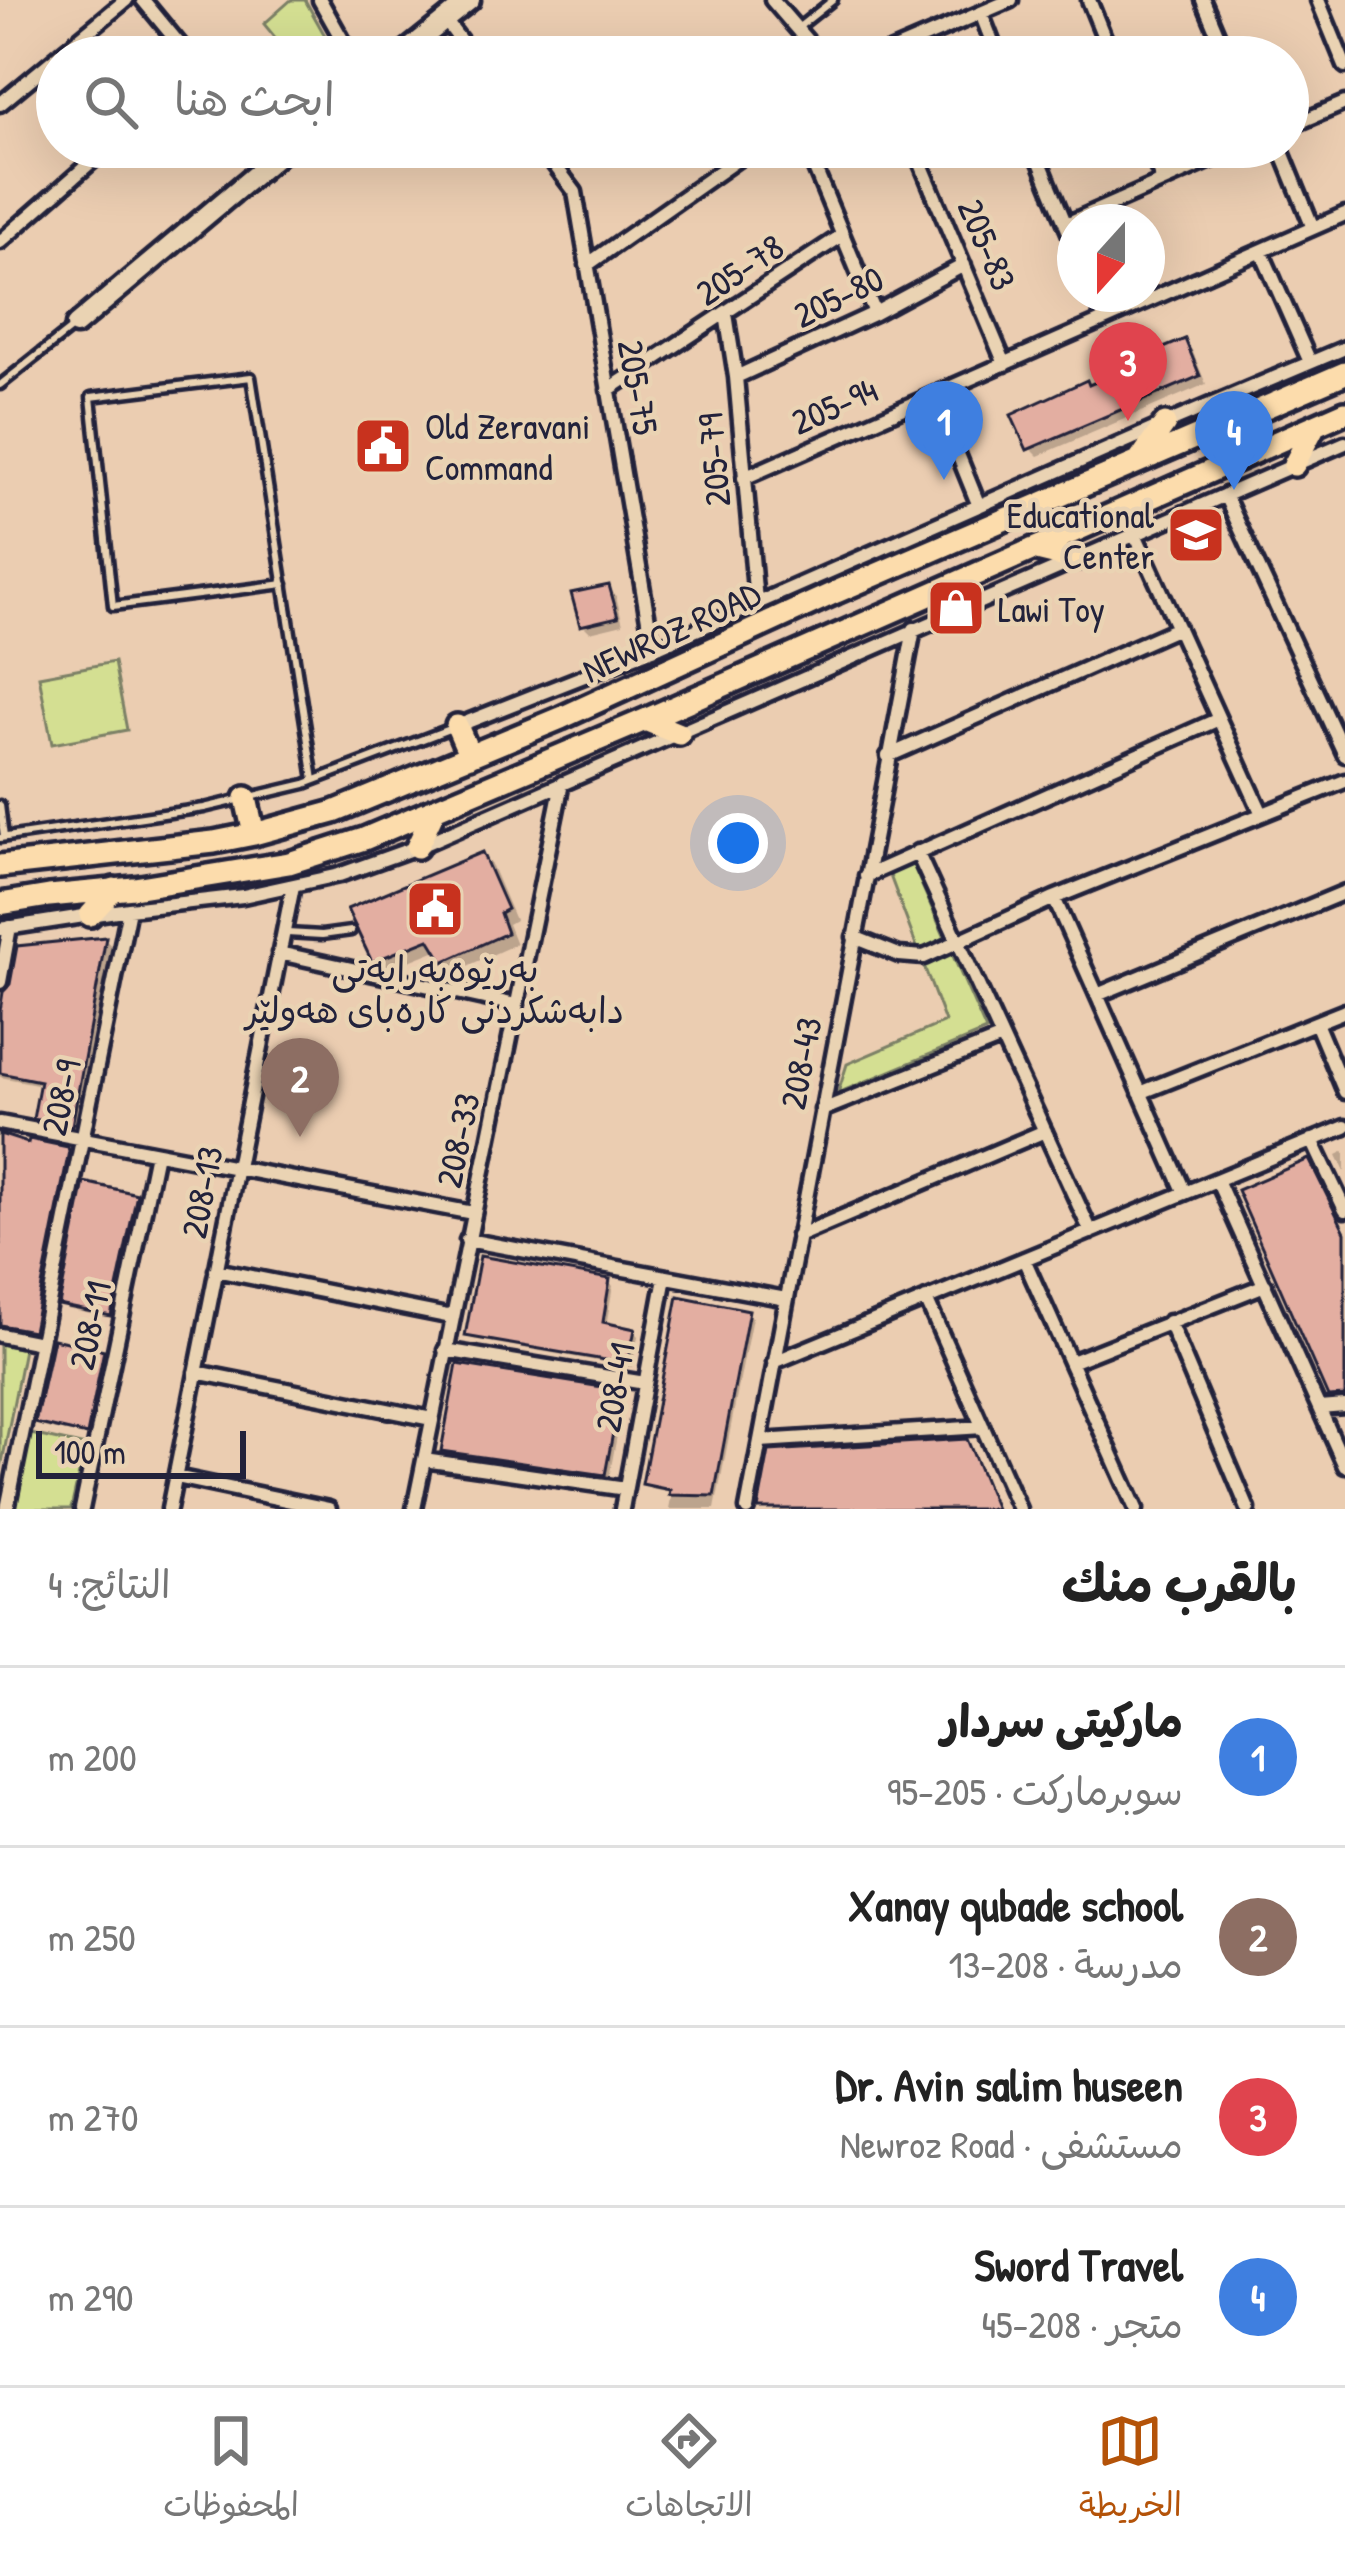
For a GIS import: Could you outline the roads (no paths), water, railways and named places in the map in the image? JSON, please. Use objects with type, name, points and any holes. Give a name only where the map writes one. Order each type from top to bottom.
[{"type":"main road","name":"NEWROZ ROAD","points":[[0,866],[214,842],[334,812],[561,718],[836,592],[1345,373]]},
{"type":"main road","name":"NEWROZ ROAD","points":[[0,904],[289,862],[364,838],[645,720],[1345,412]]},
{"type":"main road","points":[[1138,461],[1165,424]]},
{"type":"main road","points":[[1294,465],[1316,424]]},
{"type":"main road","points":[[1022,487],[1048,501]]},
{"type":"main road","points":[[1032,549],[1074,559]]},
{"type":"main road","points":[[561,718],[575,750]]},
{"type":"main road","points":[[645,720],[679,734]]},
{"type":"main road","points":[[453,727],[470,756]]},
{"type":"main road","points":[[246,798],[254,834]]},
{"type":"main road","points":[[417,847],[435,809]]},
{"type":"main road","points":[[90,915],[114,890]]},
{"type":"street","points":[[82,36],[126,0]]},
{"type":"street","points":[[143,0],[173,36]]},
{"type":"street","points":[[320,0],[340,36]]},
{"type":"street","points":[[425,36],[470,0]]},
{"type":"street","points":[[772,0],[802,36]]},
{"type":"street","points":[[927,36],[1011,0]]},
{"type":"street","points":[[1089,0],[1104,36]]},
{"type":"street","points":[[1203,0],[1218,36]]},
{"type":"street","points":[[1318,0],[1345,66]]},
{"type":"street","points":[[981,13],[990,36]]},
{"type":"street","points":[[445,20],[457,36]]},
{"type":"street","points":[[0,104],[36,74]]},
{"type":"street","points":[[1309,119],[1345,104]]},
{"type":"street","points":[[0,242],[84,168]]},
{"type":"street","points":[[76,325],[255,168]]},
{"type":"street","name":"205-75","points":[[557,168],[575,192],[653,649]]},
{"type":"street","points":[[587,265],[725,168]]},
{"type":"street","points":[[814,168],[875,313]]},
{"type":"street","name":"205-83","points":[[923,168],[1005,364]]},
{"type":"street","points":[[1043,168],[1058,204]]},
{"type":"street","points":[[1157,168],[1163,182]]},
{"type":"street","points":[[1112,204],[1194,168]]},
{"type":"street","points":[[1288,168],[1313,229]]},
{"type":"street","name":"205-94","points":[[744,478],[1345,214]]},
{"type":"street","name":"205-78","points":[[608,390],[841,236]]},
{"type":"street","points":[[1261,251],[1310,362]]},
{"type":"street","name":"205-80","points":[[736,377],[875,313],[964,265]]},
{"type":"street","points":[[1102,312],[1105,320]]},
{"type":"street","name":"205-79","points":[[726,314],[757,601]]},
{"type":"street","points":[[453,727],[653,649],[1345,348]]},
{"type":"street","points":[[934,394],[979,506]]},
{"type":"street","points":[[0,982],[5,928],[243,896],[339,875],[417,847],[1345,443]]},
{"type":"street","points":[[1225,495],[1345,755]]},
{"type":"street","points":[[1135,534],[1262,814]]},
{"type":"street","name":"208-43","points":[[747,1509],[914,628]]},
{"type":"street","points":[[888,756],[1178,628]]},
{"type":"street","points":[[866,876],[1219,719]]},
{"type":"street","points":[[854,937],[912,958],[923,957],[1054,898],[1345,781]]},
{"type":"street","name":"208-33","points":[[414,1509],[562,783]]},
{"type":"street","points":[[917,852],[1091,1232]]},
{"type":"street","name":"208-13","points":[[170,1509],[293,886]]},
{"type":"street","points":[[1097,995],[1345,892]]},
{"type":"street","points":[[1054,898],[1185,1193]]},
{"type":"street","name":"208-9","points":[[7,1509],[129,909]]},
{"type":"street","points":[[279,953],[516,1005]]},
{"type":"street","points":[[1141,1093],[1345,1011]]},
{"type":"street","points":[[1316,1023],[1345,1092]]},
{"type":"street","points":[[822,1110],[1002,1038]]},
{"type":"street","points":[[0,1123],[472,1213]]},
{"type":"street","points":[[774,1362],[1345,1127]]},
{"type":"street","points":[[798,1236],[1045,1131]]},
{"type":"street","points":[[1312,1140],[1345,1210]]},
{"type":"street","name":"208-11","points":[[82,1509],[156,1153]]},
{"type":"street","points":[[1217,1180],[1345,1466]]},
{"type":"street","points":[[467,1240],[786,1300]]},
{"type":"street","points":[[1024,1259],[1136,1509]]},
{"type":"street","points":[[216,1270],[452,1317]]},
{"type":"street","name":"208-41","points":[[622,1509],[665,1277]]},
{"type":"street","points":[[1071,1362],[1265,1285]]},
{"type":"street","points":[[926,1299],[1019,1509]]},
{"type":"street","points":[[1169,1322],[1248,1509]]},
{"type":"street","points":[[0,1335],[40,1343]]},
{"type":"street","points":[[446,1350],[645,1383]]},
{"type":"street","points":[[196,1372],[432,1419]]},
{"type":"street","points":[[1319,1408],[1345,1406]]},
{"type":"street","points":[[760,1441],[983,1426]]},
{"type":"street","points":[[424,1460],[626,1489]]},
{"type":"street","points":[[176,1477],[329,1509]]},
{"type":"lane","points":[[796,29],[833,0]]},
{"type":"lane","points":[[0,385],[76,325]]},
{"type":"lane","points":[[284,584],[113,606],[91,398],[251,377],[284,584],[314,781]]},
{"type":"lane","points":[[0,805],[2,837],[203,808],[314,781],[453,727]]},
{"type":"lane","points":[[284,933],[351,931]]},
{"type":"place","name":"Dr. Avin salim huseen","points":[[1128,421]]},
{"type":"place","name":"Old Zeravani Command","points":[[383,446]]},
{"type":"place","name":"ماركيتى سردار","points":[[944,480]]},
{"type":"place","name":"Sword Travel","points":[[1234,490]]},
{"type":"place","name":"Educational Center","points":[[1196,535]]},
{"type":"place","name":"Lawi Toy","points":[[956,608]]},
{"type":"place","name":"بەرێوەبەرایەتی دابەشکردنی کارەبای هەولێر","points":[[435,909]]},
{"type":"place","name":"Xanay qubade school","points":[[300,1137]]}]
